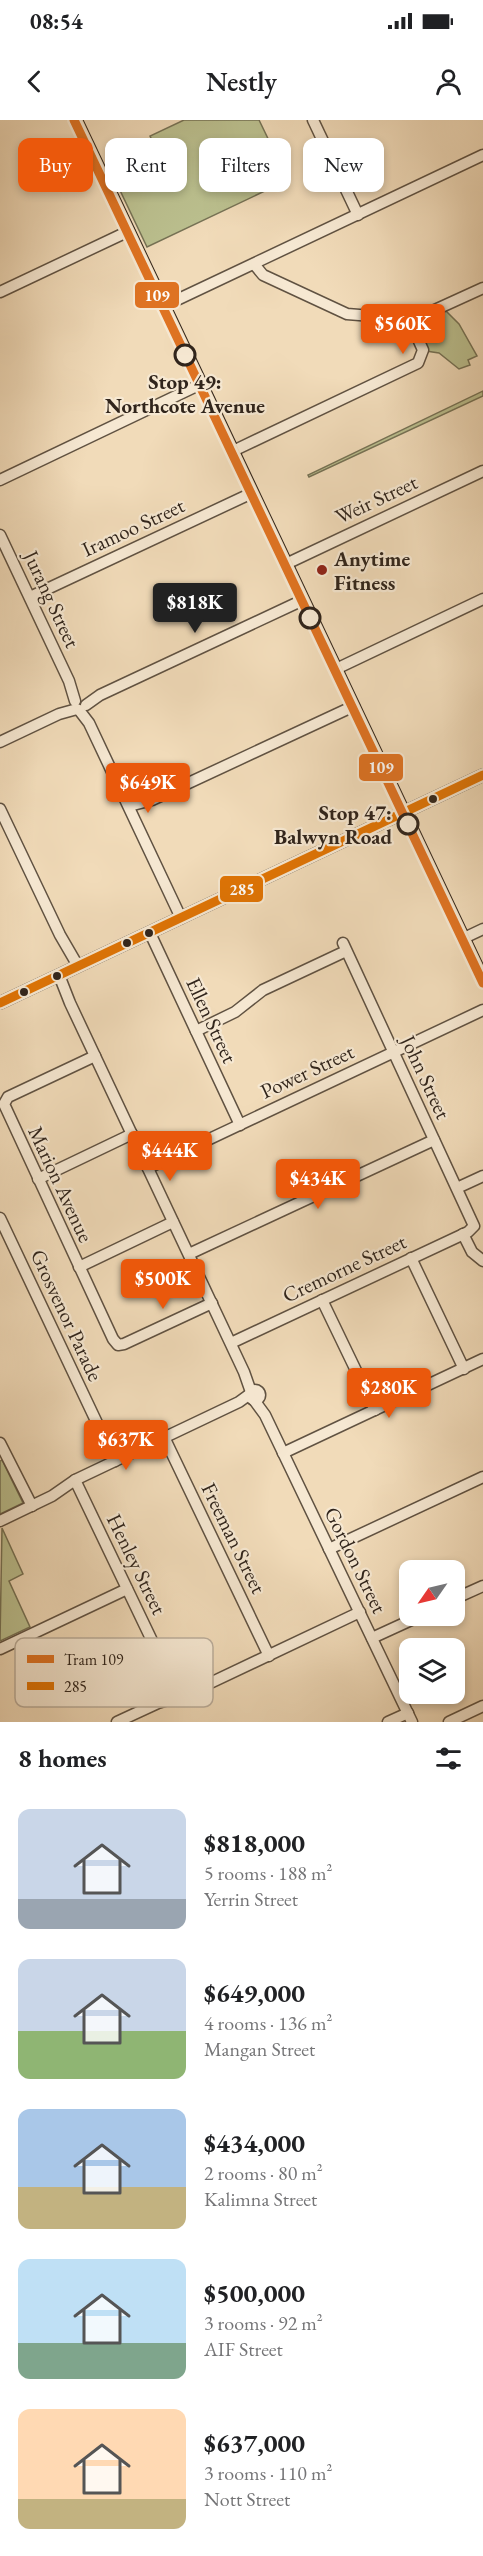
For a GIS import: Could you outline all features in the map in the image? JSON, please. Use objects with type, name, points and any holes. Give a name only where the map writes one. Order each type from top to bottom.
[{"type":"main road","points":[[77,120],[483,979]]},
{"type":"main road","points":[[0,1003],[483,774]]},
{"type":"street","points":[[314,120],[358,215]]},
{"type":"street","points":[[165,306],[483,155]]},
{"type":"street","points":[[0,292],[129,231]]},
{"type":"street","points":[[254,264],[263,275],[347,314],[409,319],[426,314],[483,288]]},
{"type":"street","points":[[233,451],[418,363],[423,350],[409,319]]},
{"type":"street","points":[[0,480],[201,384]]},
{"type":"street","name":"Weir Street","points":[[286,564],[483,471]]},
{"type":"street","name":"Iramoo Street","points":[[30,597],[252,493]]},
{"type":"street","name":"Jurang Street","points":[[0,535],[181,918]]},
{"type":"street","points":[[0,742],[303,600]]},
{"type":"street","points":[[336,669],[483,600]]},
{"type":"street","points":[[131,810],[354,706]]},
{"type":"street","points":[[0,809],[75,968]]},
{"type":"street","points":[[464,938],[483,929]]},
{"type":"street","name":"Ellen Street","points":[[150,933],[240,1125]]},
{"type":"street","name":"John Street","points":[[196,1031],[235,1012],[263,990],[344,947],[473,1221],[473,1228]]},
{"type":"street","name":"Gordon Street","points":[[57,976],[254,1395],[410,1717]]},
{"type":"street","name":"Power Street","points":[[147,1168],[483,1010]]},
{"type":"street","name":"Marion Avenue","points":[[95,1056],[8,1097],[4,1102],[79,1267],[118,1345],[212,1303]]},
{"type":"street","points":[[38,1179],[132,1134]]},
{"type":"street","points":[[189,1254],[434,1140]]},
{"type":"street","points":[[457,1188],[483,1176]]},
{"type":"street","name":"Grosvenor Parade","points":[[0,1218],[115,1461]]},
{"type":"street","points":[[79,1267],[173,1222]]},
{"type":"street","name":"Cremorne Street","points":[[231,1343],[473,1228]]},
{"type":"street","points":[[463,1234],[472,1252],[483,1261]]},
{"type":"street","points":[[411,1258],[464,1369]]},
{"type":"street","points":[[322,1300],[375,1410]]},
{"type":"street","points":[[283,1453],[483,1359]]},
{"type":"street","points":[[0,1521],[32,1506],[75,1480],[254,1395]]},
{"type":"street","name":"Freeman Street","points":[[164,1437],[268,1656]]},
{"type":"street","points":[[0,1443],[32,1506]]},
{"type":"street","points":[[329,1549],[483,1477]]},
{"type":"street","name":"Henley Street","points":[[75,1480],[151,1638]]},
{"type":"street","points":[[465,1594],[483,1586]]},
{"type":"street","points":[[21,1638],[127,1588]]},
{"type":"street","points":[[213,1681],[360,1612]]},
{"type":"street","points":[[372,1638],[399,1626]]},
{"type":"street","points":[[0,1648],[15,1641]]},
{"type":"street","points":[[449,1722],[483,1706]]},
{"type":"street","points":[[117,1722],[149,1707]]},
{"type":"street","points":[[388,1722],[410,1717]]},
{"type":"green space","points":[[184,120],[259,120],[268,138],[199,138],[199,192],[263,192],[147,247],[121,192],[187,192],[187,138],[151,138],[150,136]]},
{"type":"green space","points":[[445,310],[459,324],[477,356],[468,360],[470,365],[459,369],[439,353],[426,351],[416,328],[418,323]]},
{"type":"green space","points":[[483,391],[483,396],[309,477],[308,475]]},
{"type":"green space","points":[[2,1460],[23,1503],[0,1514],[0,1461]]},
{"type":"green space","points":[[2,1528],[23,1574],[9,1581],[30,1627],[0,1641]]},
{"type":"tram line","name":"109","points":[[74,120],[483,983]]},
{"type":"transit line","name":"285","points":[[0,1003],[483,775]]},
{"type":"place","name":"Stop 49: Northcote Avenue","points":[[185,355]]},
{"type":"place","name":"Anytime Fitness","points":[[322,570]]},
{"type":"place","name":"Stop 47: Balwyn Road","points":[[408,824]]}]
